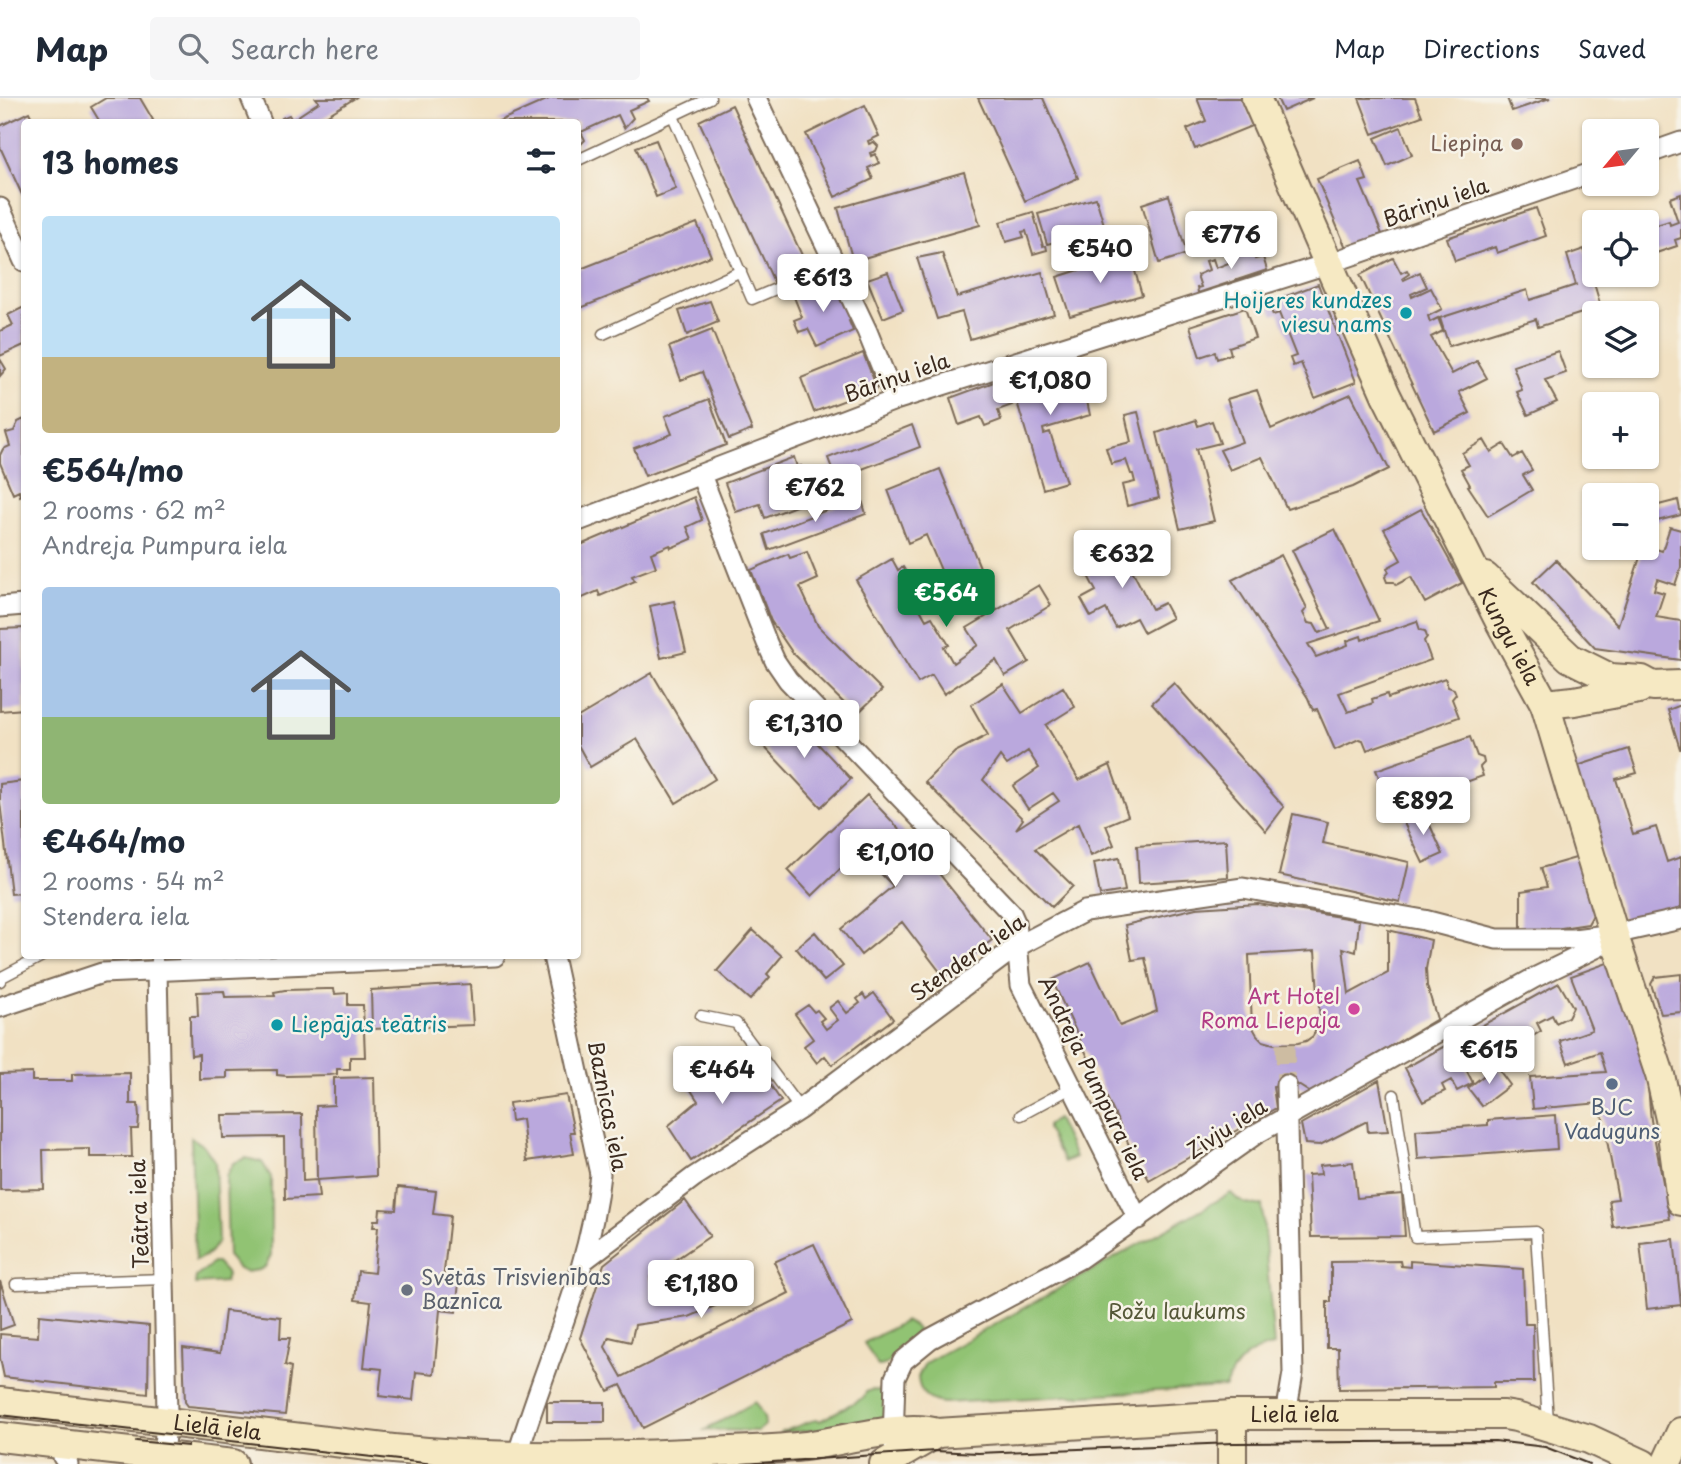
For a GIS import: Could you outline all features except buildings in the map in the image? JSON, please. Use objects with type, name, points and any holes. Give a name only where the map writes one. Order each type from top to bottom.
[{"type":"street","points":[[251,98],[260,119]]},
{"type":"street","points":[[756,98],[867,331],[895,400]]},
{"type":"street","name":"Kungu iela","points":[[1256,98],[1386,395],[1545,704],[1614,934],[1676,1119],[1681,1201]]},
{"type":"street","points":[[1659,150],[1681,142]]},
{"type":"street","name":"Bāriņu iela","points":[[581,520],[895,400],[1330,263],[1582,176]]},
{"type":"street","points":[[0,208],[21,254]]},
{"type":"street","name":"Andreja Pumpura iela","points":[[701,475],[775,661],[788,680],[1011,913],[1015,922],[1021,985],[1138,1219]]},
{"type":"street","points":[[1471,563],[1570,658],[1609,678]]},
{"type":"street","points":[[0,607],[21,605]]},
{"type":"street","points":[[1545,704],[1554,695],[1588,682],[1609,678],[1642,680],[1653,685]]},
{"type":"street","points":[[1545,704],[1653,685],[1681,685]]},
{"type":"street","name":"Stendera iela","points":[[583,1261],[694,1177],[800,1109],[1016,947],[1085,911],[1243,888],[1424,920],[1497,939],[1574,939],[1614,934]]},
{"type":"street","name":"Zivju iela","points":[[888,1463],[893,1432],[895,1378],[903,1362],[930,1339],[1079,1259],[1235,1148],[1534,978],[1598,947],[1614,934],[1681,919]]},
{"type":"street","points":[[0,1007],[102,973],[157,963],[350,959]]},
{"type":"street","name":"Baznīcas iela","points":[[516,1460],[583,1261],[597,1205],[600,1174],[554,959]]},
{"type":"street","name":"Teātra iela","points":[[157,963],[165,1279],[166,1421],[163,1456]]},
{"type":"street","points":[[1286,1085],[1293,1373],[1286,1415]]},
{"type":"street","name":"Lielā iela","points":[[1,1397],[392,1456],[456,1455],[516,1460],[754,1450],[807,1446],[893,1432],[927,1430],[937,1433],[1232,1415],[1504,1415],[1589,1439],[1643,1464]]},
{"type":"street","points":[[1232,1415],[1232,1464]]},
{"type":"street","points":[[1666,1464],[1681,1432]]},
{"type":"street","name":"Lielā iela","points":[[888,1463],[937,1433]]},
{"type":"street","name":"Lielā iela","points":[[0,1437],[233,1464]]},
{"type":"lane","points":[[581,159],[710,98]]},
{"type":"lane","points":[[673,116],[752,299],[835,264]]},
{"type":"lane","points":[[603,334],[740,271]]},
{"type":"lane","points":[[0,981],[2,977],[36,959]]},
{"type":"lane","points":[[701,1016],[736,1023],[800,1109]]},
{"type":"lane","points":[[1021,1115],[1071,1088]]},
{"type":"lane","points":[[1394,1095],[1415,1237],[1536,1232],[1548,1427]]},
{"type":"lane","points":[[16,1283],[165,1279]]},
{"type":"green space","points":[[1057,1119],[1075,1157],[1064,1162],[1047,1129],[1047,1125]]},
{"type":"green space","points":[[191,1137],[204,1146],[215,1162],[218,1241],[209,1254],[195,1261]]},
{"type":"green space","points":[[246,1158],[262,1162],[271,1177],[271,1255],[265,1267],[245,1272],[238,1269],[228,1257],[226,1176],[233,1163]]},
{"type":"green space","name":"Rožu laukums","points":[[1231,1193],[1245,1203],[1262,1205],[1274,1346],[1250,1354],[1244,1359],[1233,1371],[1225,1387],[945,1403],[929,1399],[922,1392],[918,1377],[925,1363]]},
{"type":"green space","points":[[213,1263],[217,1263],[227,1274],[225,1282],[195,1284],[196,1277]]},
{"type":"green space","points":[[905,1321],[918,1331],[894,1358],[878,1366],[864,1343]]},
{"type":"green space","points":[[872,1390],[881,1391],[885,1396],[887,1415],[882,1418],[832,1429],[779,1433],[817,1419],[820,1421]]},
{"type":"green space","points":[[755,1402],[764,1417],[765,1425],[758,1431],[705,1430]]},
{"type":"tunnel","points":[[1285,1044],[1286,1085]]},
{"type":"tram line","points":[[0,1415],[434,1464]]},
{"type":"tram line","points":[[136,1441],[188,1446]]},
{"type":"tram line","points":[[742,1464],[935,1451],[978,1453],[1233,1443],[1495,1441],[1545,1447],[1589,1464]]},
{"type":"place","name":"Liepiņa","points":[[1517,144]]},
{"type":"place","name":"Hoijeres kundzes viesu nams","points":[[1406,313]]},
{"type":"place","name":"Art Hotel Roma Liepaja","points":[[1354,1009]]},
{"type":"place","name":"Liepājas teātris","points":[[277,1025]]},
{"type":"place","name":"BJC Vaduguns","points":[[1612,1084]]},
{"type":"place","name":"Svētās Trīsvienības Baznīca","points":[[407,1290]]}]
